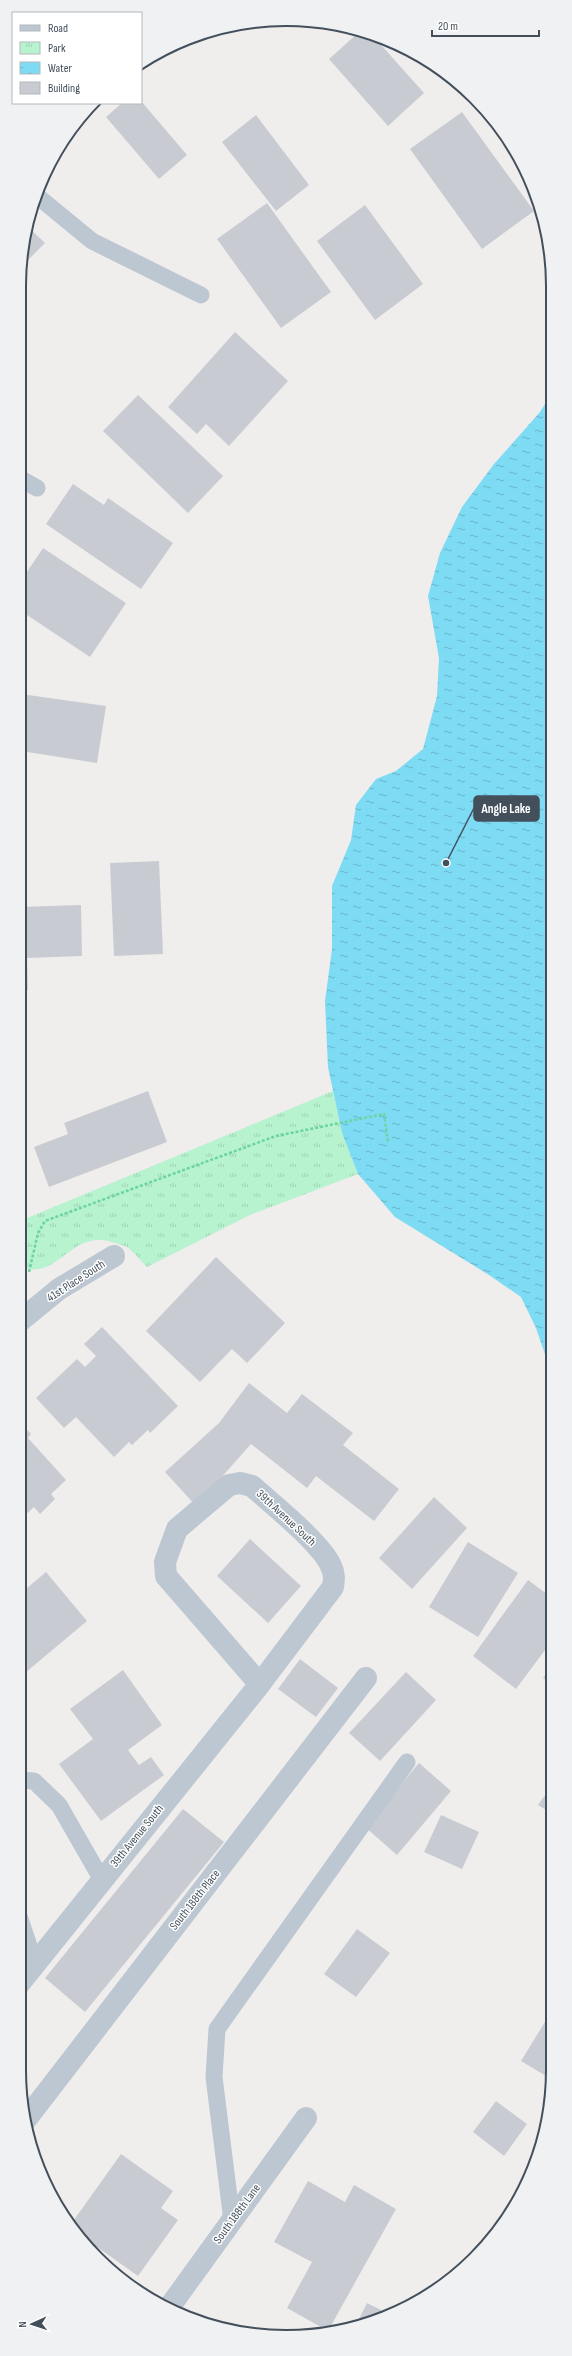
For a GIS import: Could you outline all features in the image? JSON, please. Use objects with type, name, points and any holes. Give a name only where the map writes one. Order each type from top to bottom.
[{"type":"street","name":"41st Place South","points":[[26,1316],[59,1290],[114,1256]]},
{"type":"street","name":"39th Avenue South","points":[[26,1975],[256,1689],[333,1587],[335,1577],[332,1567],[320,1550],[252,1486],[240,1483],[229,1485],[177,1529],[165,1562],[166,1576],[257,1681],[256,1689]]},
{"type":"street","name":"South 188th Place","points":[[30,2114],[366,1678]]},
{"type":"street","name":"South 188th Lane","points":[[173,2304],[306,2118]]},
{"type":"lane","points":[[41,199],[92,241],[201,295]]},
{"type":"lane","points":[[26,482],[37,488]]},
{"type":"lane","points":[[232,2221],[214,2077],[217,2029],[407,1762]]},
{"type":"lane","points":[[26,1780],[34,1781],[59,1805],[102,1880]]},
{"type":"lane","points":[[26,1937],[35,1964]]},
{"type":"path","points":[[29,1272],[38,1233],[45,1221],[276,1136],[384,1114],[388,1143]]},
{"type":"green space","points":[[333,1091],[342,1133],[358,1174],[250,1215],[147,1267],[127,1247],[112,1242],[97,1240],[74,1248],[44,1268],[33,1269],[26,1267],[26,1219]]},
{"type":"water","points":[[546,402],[546,1357],[536,1328],[521,1297],[489,1275],[395,1217],[358,1174],[342,1133],[328,1067],[325,1001],[332,949],[332,886],[351,840],[356,805],[376,779],[396,771],[423,749],[437,696],[439,658],[428,596],[440,553],[462,507],[494,464],[540,412]]},
{"type":"building","points":[[355,36],[370,40],[380,44],[424,93],[388,126],[329,59]]},
{"type":"building","points":[[142,102],[187,155],[159,179],[106,117],[121,104],[142,104]]},
{"type":"building","points":[[462,112],[534,211],[482,249],[410,149]]},
{"type":"building","points":[[256,115],[309,185],[276,211],[222,142]]},
{"type":"building","points":[[267,203],[331,292],[281,328],[217,239]]},
{"type":"building","points":[[365,205],[423,284],[375,320],[317,241]]},
{"type":"building","points":[[32,231],[45,243],[28,260]]},
{"type":"building","points":[[235,332],[288,381],[229,446],[206,424],[197,434],[168,407]]},
{"type":"building","points":[[138,395],[223,476],[188,513],[103,431]]},
{"type":"building","points":[[73,484],[104,505],[108,498],[173,543],[141,589],[46,524]]},
{"type":"building","points":[[43,548],[126,603],[90,657],[26,614],[26,574]]},
{"type":"building","points":[[26,695],[106,706],[97,763],[26,752]]},
{"type":"building","points":[[159,861],[163,954],[114,956],[110,863]]},
{"type":"building","points":[[81,905],[82,956],[27,958],[28,990],[26,990],[26,907]]},
{"type":"building","points":[[148,1091],[167,1142],[49,1187],[34,1147],[68,1134],[64,1123]]},
{"type":"building","points":[[216,1257],[285,1323],[247,1363],[232,1349],[200,1382],[146,1331]]},
{"type":"building","points":[[102,1327],[178,1406],[150,1433],[148,1430],[132,1445],[129,1442],[114,1457],[76,1417],[64,1428],[36,1398],[77,1359],[85,1367],[96,1356],[84,1344]]},
{"type":"building","points":[[249,1383],[287,1413],[302,1394],[353,1433],[343,1445],[399,1489],[374,1521],[316,1476],[307,1488],[251,1444],[196,1506],[165,1472],[219,1423]]},
{"type":"building","points":[[26,1429],[31,1434],[28,1438],[66,1480],[51,1494],[55,1499],[40,1514],[34,1507],[26,1514]]},
{"type":"building","points":[[434,1497],[467,1528],[412,1589],[379,1558]]},
{"type":"building","points":[[250,1539],[301,1586],[268,1623],[217,1576]]},
{"type":"building","points":[[468,1542],[518,1573],[478,1637],[429,1607]]},
{"type":"building","points":[[46,1572],[87,1621],[26,1672],[26,1589]]},
{"type":"building","points":[[528,1580],[546,1593],[546,1649],[516,1689],[473,1656]]},
{"type":"building","points":[[300,1659],[338,1688],[316,1717],[278,1689]]},
{"type":"building","points":[[123,1670],[162,1725],[128,1750],[139,1765],[151,1757],[164,1775],[101,1821],[59,1764],[93,1739],[70,1709]]},
{"type":"building","points":[[406,1672],[436,1700],[380,1761],[349,1733]]},
{"type":"building","points":[[419,1763],[451,1791],[397,1855],[365,1827]]},
{"type":"building","points":[[546,1794],[546,1810],[538,1805]]},
{"type":"building","points":[[183,1809],[224,1842],[85,2012],[45,1978]]},
{"type":"building","points":[[441,1815],[479,1832],[462,1869],[424,1852]]},
{"type":"building","points":[[357,1929],[390,1953],[356,1997],[324,1974]]},
{"type":"building","points":[[546,2020],[546,2076],[521,2061]]},
{"type":"building","points":[[496,2101],[527,2124],[504,2156],[473,2132]]},
{"type":"building","points":[[121,2154],[173,2191],[161,2208],[178,2220],[138,2276],[94,2245],[74,2220]]},
{"type":"building","points":[[308,2181],[345,2202],[354,2185],[396,2209],[331,2326],[322,2328],[287,2308],[312,2262],[274,2242]]},
{"type":"building","points":[[367,2303],[383,2311],[370,2316],[359,2319]]},
{"type":"place","name":"Angle Lake","points":[[446,863]]}]
